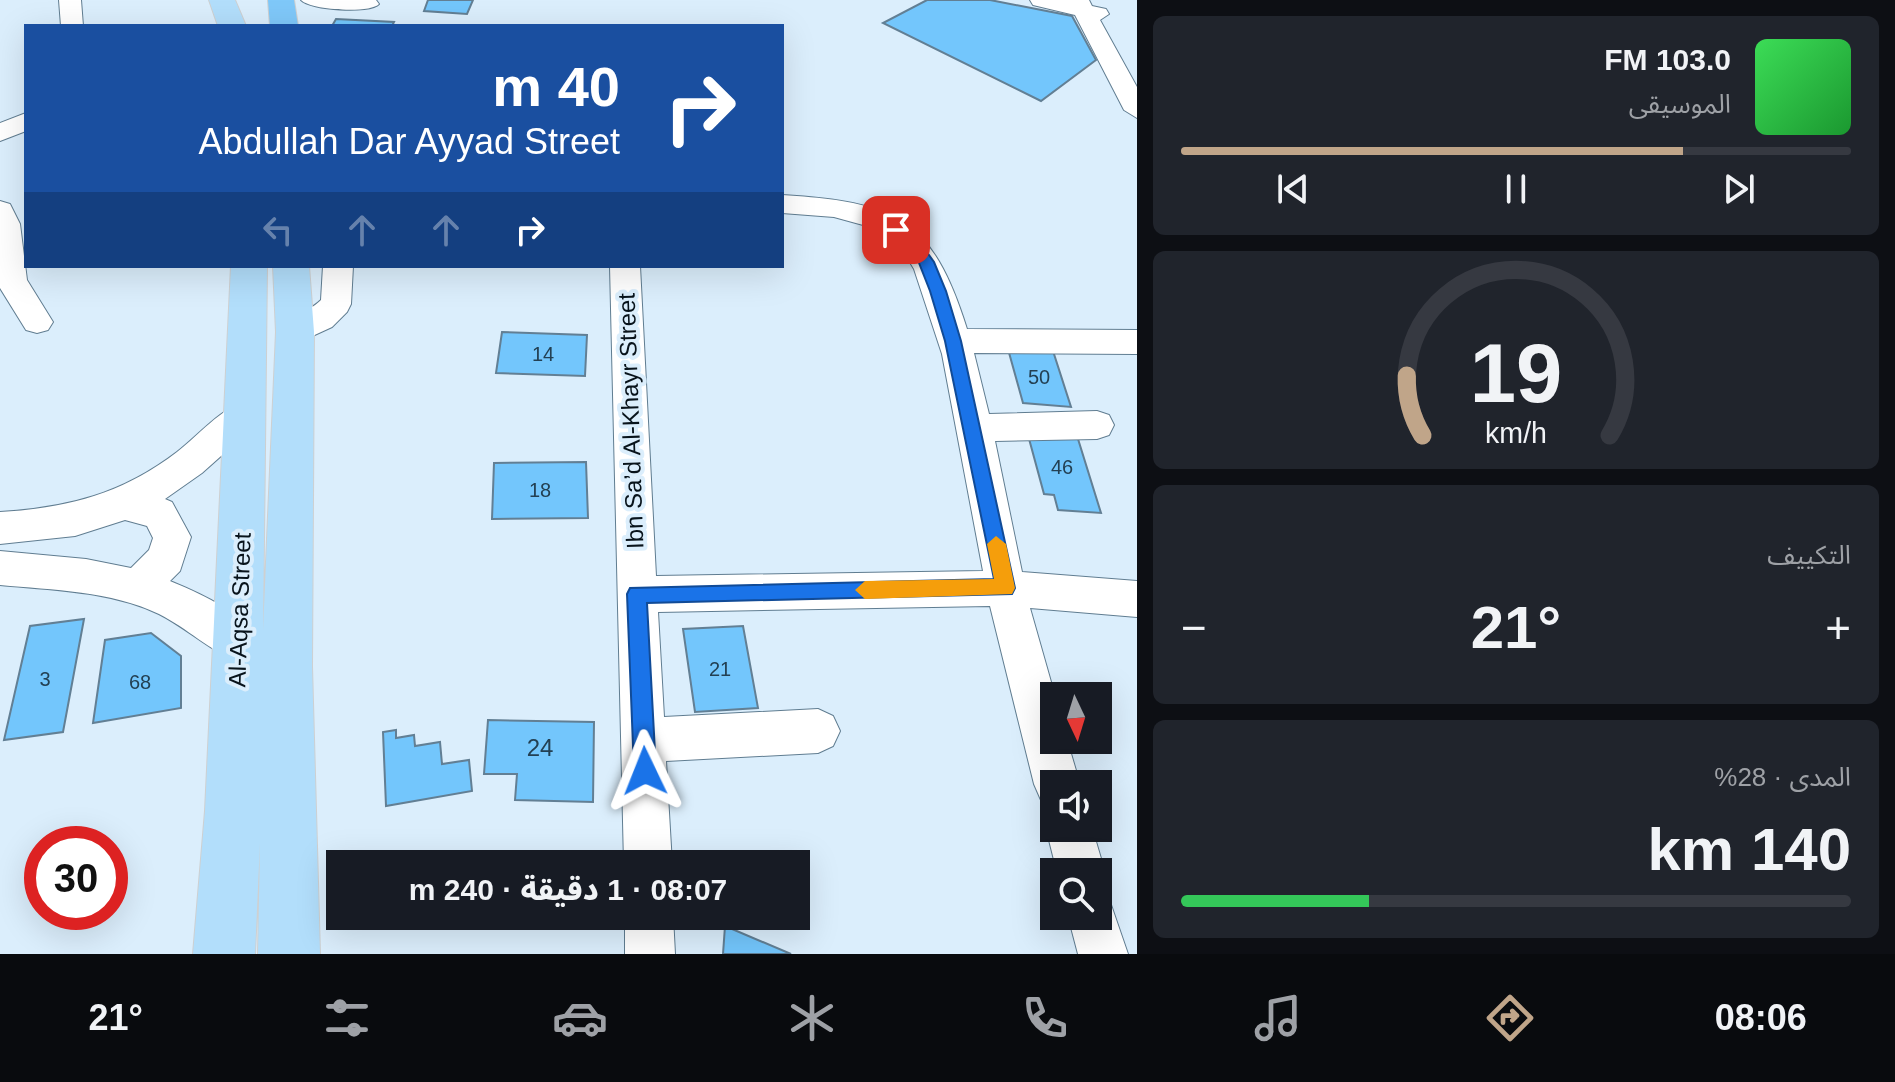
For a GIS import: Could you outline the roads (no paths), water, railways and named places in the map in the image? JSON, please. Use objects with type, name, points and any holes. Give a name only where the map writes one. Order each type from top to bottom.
[{"type":"highway","points":[[281,0],[284,24]]},
{"type":"main road","points":[[199,0],[205,24]]},
{"type":"main road","points":[[222,0],[231,24]]},
{"type":"main road","name":"Al-Aqsa Street","points":[[224,954],[239,643],[249,268]]},
{"type":"main road","name":"Al-Aqsa Street","points":[[289,954],[287,666],[295,332],[291,268]]},
{"type":"street","points":[[70,0],[72,24]]},
{"type":"street","points":[[312,0],[368,4]]},
{"type":"street","points":[[1041,0],[1090,7],[1132,77],[1137,110]]},
{"type":"street","points":[[0,133],[24,122]]},
{"type":"street","points":[[784,204],[839,208],[881,220],[911,241],[926,262],[953,341],[1005,588],[1053,770]]},
{"type":"street","points":[[0,210],[7,226],[4,269],[37,322]]},
{"type":"street","points":[[295,332],[331,312],[338,295],[338,268]]},
{"type":"street","name":"Ibn Sa’d Al-Khayr Street","points":[[625,268],[648,850]]},
{"type":"street","points":[[953,341],[1137,342]]},
{"type":"street","points":[[0,528],[59,524],[127,505],[160,487],[194,461],[246,414]]},
{"type":"street","points":[[972,428],[1097,425]]},
{"type":"street","points":[[127,505],[159,513],[172,537],[166,559],[137,588]]},
{"type":"street","points":[[0,568],[87,576],[137,588],[171,601],[239,643]]},
{"type":"street","points":[[637,594],[1005,588],[1137,599]]},
{"type":"street","points":[[644,740],[818,731]]},
{"type":"street","points":[[649,930],[650,954]]},
{"type":"street","points":[[1096,930],[1103,954]]}]
